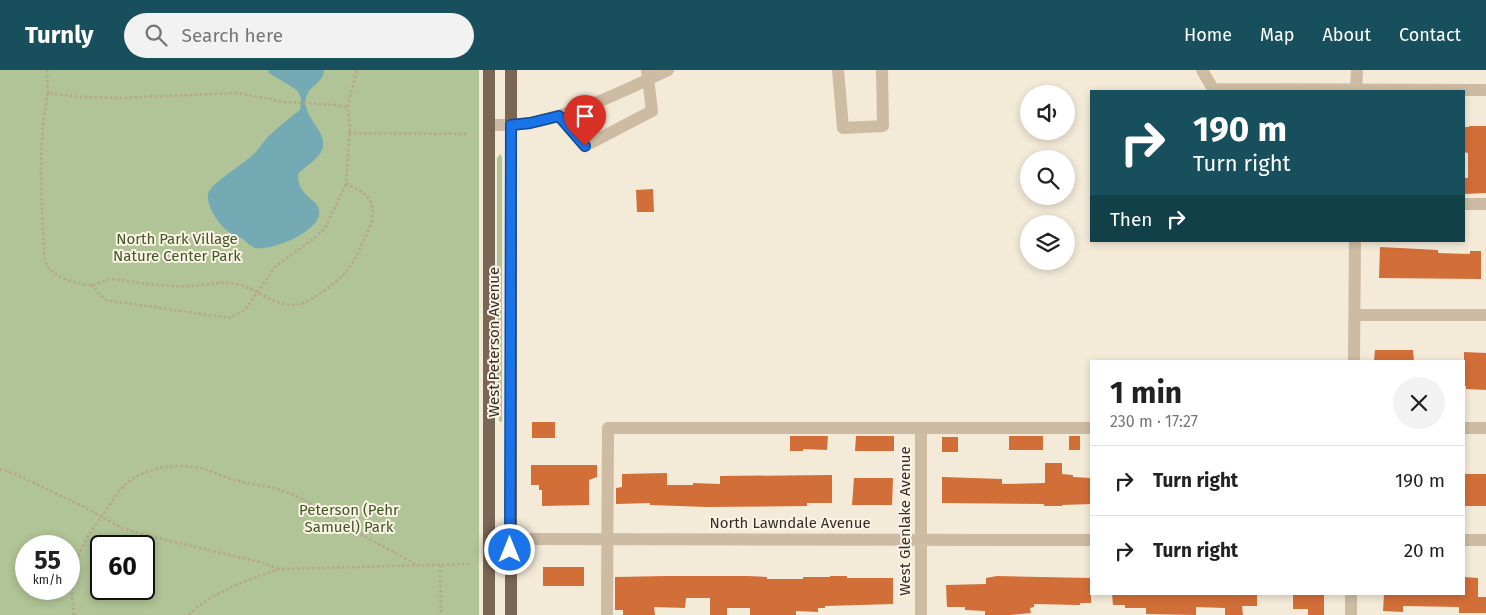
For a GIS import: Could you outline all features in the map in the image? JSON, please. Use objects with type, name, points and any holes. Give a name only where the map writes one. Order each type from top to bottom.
[{"type":"main road","name":"West Peterson Avenue","points":[[489,70],[489,615]]},
{"type":"main road","name":"West Peterson Avenue","points":[[511,70],[511,615]]},
{"type":"street","points":[[489,125],[530,123],[559,116],[620,93],[647,75],[668,70]]},
{"type":"street","points":[[838,70],[843,128],[883,126],[882,70]]},
{"type":"street","points":[[1202,70],[1213,89],[1284,90]]},
{"type":"street","points":[[1356,90],[1357,70]]},
{"type":"street","points":[[559,116],[585,146],[652,111],[647,75]]},
{"type":"street","points":[[1465,90],[1486,90]]},
{"type":"street","points":[[1465,204],[1486,204]]},
{"type":"street","points":[[1354,360],[1355,242]]},
{"type":"street","points":[[1355,315],[1486,315]]},
{"type":"street","points":[[607,615],[608,428],[1090,428]]},
{"type":"street","name":"West Glenlake Avenue","points":[[920,615],[921,428]]},
{"type":"street","points":[[1465,428],[1486,428]]},
{"type":"street","name":"North Lawndale Avenue","points":[[489,539],[1090,540]]},
{"type":"street","points":[[1465,540],[1486,540]]},
{"type":"street","points":[[1351,595],[1351,615]]},
{"type":"path","points":[[47,70],[48,93],[44,118],[41,166],[45,263],[48,269],[56,275],[72,281],[91,285],[106,300],[224,318],[229,318],[246,310],[275,267],[325,228],[346,184],[350,123],[347,108],[357,70]]},
{"type":"path","points":[[48,93],[80,97],[118,98],[238,92],[298,103],[337,105],[347,108]]},
{"type":"path","points":[[349,133],[467,134]]},
{"type":"path","points":[[91,285],[106,279],[174,286],[242,284],[278,302],[296,305],[306,303],[339,281],[348,270],[371,226],[373,214],[372,204],[368,196],[360,189],[346,184]]},
{"type":"path","points":[[74,615],[72,584],[74,571],[88,537],[127,484],[138,476],[154,470],[185,466],[206,470],[241,482],[262,484],[298,496],[417,565]]},
{"type":"path","points":[[0,469],[34,483],[122,528],[152,537],[260,562],[280,569]]},
{"type":"path","points":[[189,615],[222,592],[268,572],[280,569],[469,564]]},
{"type":"path","points":[[440,565],[441,615]]},
{"type":"green space","name":"North Park Village Nature Center Park","points":[[0,70],[479,70],[479,615],[0,615]]},
{"type":"green space","points":[[500,154],[502,157],[502,422],[499,421],[497,375],[497,158]]},
{"type":"water","points":[[268,70],[324,70],[323,75],[310,90],[306,98],[308,113],[320,131],[323,145],[319,155],[298,174],[301,189],[317,205],[319,215],[316,222],[302,234],[271,247],[255,248],[223,227],[211,208],[208,194],[214,185],[254,154],[269,136],[300,110],[301,98],[297,90],[269,73]]},
{"type":"building","points":[[1486,126],[1486,193],[1465,194],[1465,178],[1468,178],[1468,153],[1465,152],[1465,127]]},
{"type":"building","points":[[653,189],[654,212],[637,212],[636,190]]},
{"type":"building","points":[[1380,247],[1438,250],[1438,253],[1470,254],[1470,251],[1481,251],[1481,279],[1379,278]]},
{"type":"building","points":[[1375,350],[1413,350],[1414,360],[1374,360]]},
{"type":"building","points":[[1464,352],[1486,353],[1486,390],[1466,389]]},
{"type":"building","points":[[532,422],[555,422],[555,438],[532,438]]},
{"type":"building","points":[[790,436],[828,436],[827,450],[803,449],[803,451],[790,451]]},
{"type":"building","points":[[856,436],[894,436],[894,451],[855,451]]},
{"type":"building","points":[[1009,436],[1043,436],[1043,450],[1009,450]]},
{"type":"building","points":[[1069,436],[1080,436],[1080,450],[1069,450]]},
{"type":"building","points":[[942,437],[958,437],[958,452],[942,452]]},
{"type":"building","points":[[1045,463],[1062,463],[1062,474],[1090,478],[1090,504],[1044,506],[1044,504],[942,503],[942,477],[1002,479],[1002,484],[1045,483]]},
{"type":"building","points":[[531,465],[597,465],[597,477],[589,480],[589,505],[542,506],[542,490],[539,490],[539,485],[531,485]]},
{"type":"building","points":[[667,473],[667,485],[693,485],[693,483],[720,484],[720,476],[832,475],[832,503],[807,503],[807,506],[707,507],[650,505],[650,503],[616,504],[616,488],[622,487],[622,474]]},
{"type":"building","points":[[1465,474],[1486,474],[1486,506],[1465,506]]},
{"type":"building","points":[[854,478],[893,478],[892,505],[852,505]]},
{"type":"building","points":[[543,567],[584,567],[584,586],[543,586]]},
{"type":"building","points":[[747,576],[767,577],[767,579],[803,579],[803,577],[830,576],[893,578],[893,604],[825,606],[825,608],[818,608],[818,612],[796,611],[796,615],[750,615],[750,608],[727,608],[727,615],[710,615],[710,598],[686,598],[685,608],[654,607],[655,615],[623,615],[623,610],[615,610],[615,577]]},
{"type":"building","points":[[997,576],[1090,578],[1091,603],[1080,603],[1080,605],[1034,604],[1034,607],[1030,608],[1031,613],[1010,615],[985,615],[985,611],[965,610],[965,607],[947,607],[946,585],[986,584],[986,578]]},
{"type":"building","points":[[1465,577],[1478,578],[1478,597],[1486,597],[1486,613],[1459,613],[1459,607],[1403,606],[1403,612],[1383,611],[1384,595],[1465,595]]},
{"type":"building","points":[[1112,595],[1257,595],[1257,606],[1242,606],[1243,615],[1225,615],[1225,608],[1196,607],[1196,615],[1146,614],[1146,608],[1125,608],[1125,605],[1113,605]]},
{"type":"building","points":[[1293,595],[1324,595],[1324,615],[1308,615],[1308,609],[1293,609]]},
{"type":"route","points":[[510,550],[511,125],[530,123],[559,116],[585,146]]},
{"type":"park label","name":"Peterson (Pehr Samuel) Park","points":[[349,518]]}]
